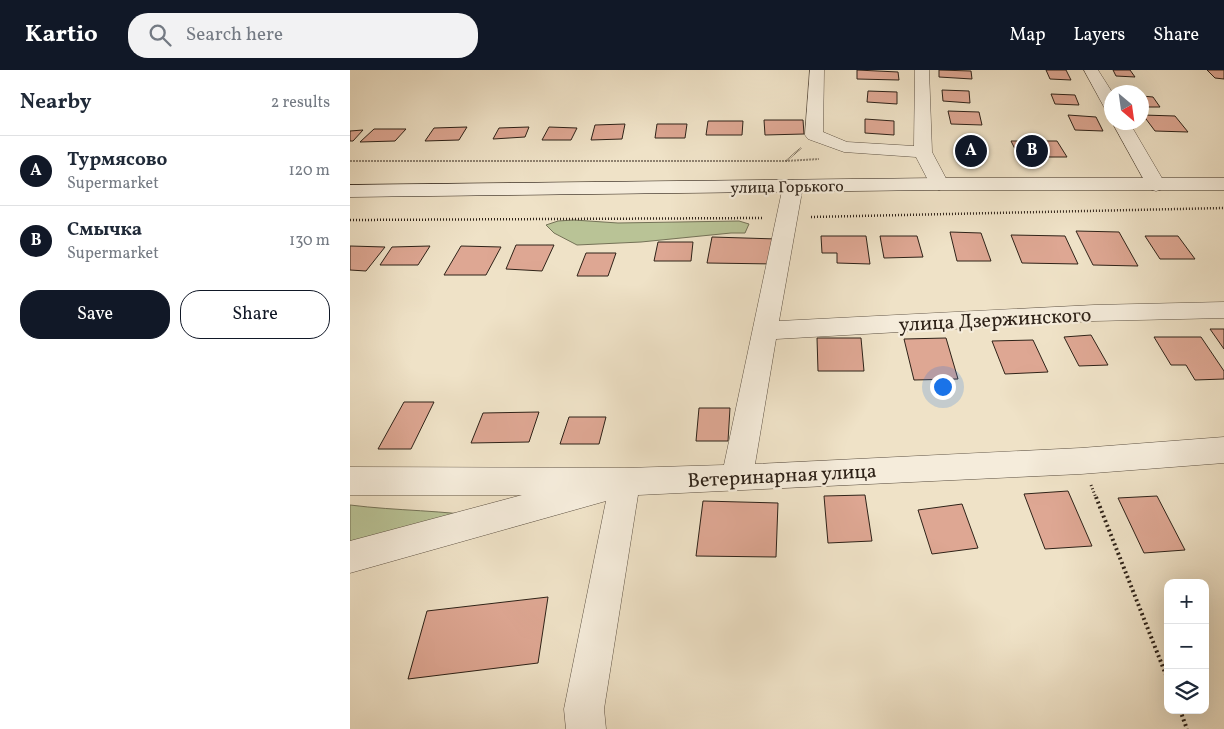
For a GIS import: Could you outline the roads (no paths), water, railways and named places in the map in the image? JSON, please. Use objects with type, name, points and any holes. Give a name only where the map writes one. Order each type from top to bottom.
[{"type":"street","points":[[817,70],[814,136],[844,147],[923,152]]},
{"type":"street","points":[[922,70],[923,152],[939,184]]},
{"type":"street","points":[[1091,70],[1104,93]]},
{"type":"street","points":[[1125,130],[1156,185]]},
{"type":"street","name":"улица Горького","points":[[350,191],[939,184],[1224,184]]},
{"type":"street","points":[[737,478],[793,186]]},
{"type":"street","name":"улица Дзержинского","points":[[766,331],[1094,313],[1224,310]]},
{"type":"street","name":"Ветеринарная улица","points":[[350,557],[625,482],[1081,461],[1224,450]]},
{"type":"street","points":[[350,481],[625,482],[584,709],[586,729]]},
{"type":"place","name":"Турмясово","points":[[971,151]]},
{"type":"place","name":"Смычка","points":[[1032,151]]}]
